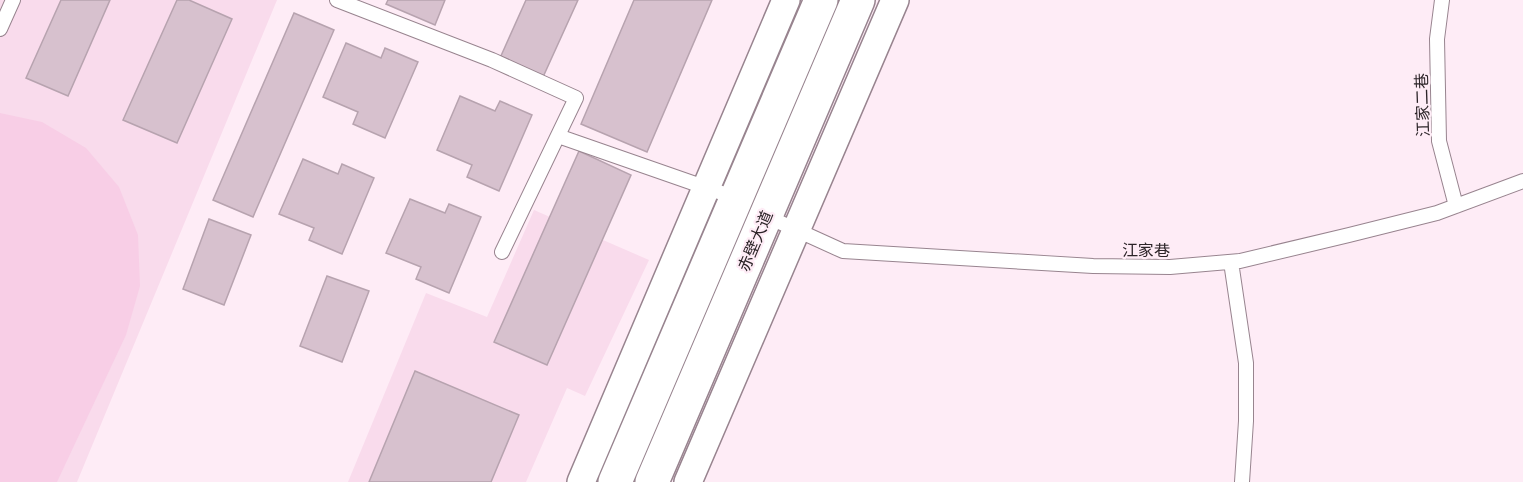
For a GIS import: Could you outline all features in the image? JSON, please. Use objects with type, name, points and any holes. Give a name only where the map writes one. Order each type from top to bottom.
[{"type":"main road","points":[[615,482],[721,193],[821,0]]},
{"type":"main road","name":"赤壁大道","points":[[652,482],[858,0]]},
{"type":"street","points":[[581,482],[721,193],[786,0]]},
{"type":"street","points":[[688,482],[895,0]]},
{"type":"lane","points":[[0,29],[13,0]]},
{"type":"lane","points":[[337,0],[492,60],[576,98],[502,252]]},
{"type":"lane","name":"江家二巷","points":[[1442,0],[1437,39],[1439,141],[1456,206]]},
{"type":"lane","points":[[558,136],[721,193]]},
{"type":"lane","name":"江家巷","points":[[766,216],[843,251],[1093,266],[1170,267],[1231,262],[1394,224],[1437,213],[1523,181]]},
{"type":"lane","points":[[1231,262],[1246,363],[1246,421],[1242,482]]},
{"type":"shaded area","points":[[0,0],[277,0],[77,482],[0,482]]},
{"type":"shaded area","points":[[0,113],[42,122],[86,148],[119,187],[138,235],[140,286],[126,335],[57,482],[0,482]]},
{"type":"shaded area","points":[[534,210],[649,260],[585,396],[567,388],[526,482],[348,482],[426,293],[487,317]]},
{"type":"building","points":[[61,0],[110,0],[68,96],[26,78]]},
{"type":"building","points":[[177,0],[189,0],[232,19],[177,143],[123,120]]},
{"type":"building","points":[[388,0],[445,0],[435,25],[386,4]]},
{"type":"building","points":[[526,0],[578,0],[543,77],[500,58]]},
{"type":"building","points":[[634,0],[712,0],[647,152],[581,124]]},
{"type":"building","points":[[294,13],[334,30],[253,217],[213,200]]},
{"type":"building","points":[[346,43],[381,58],[385,48],[418,62],[385,138],[353,124],[358,112],[323,97]]},
{"type":"building","points":[[460,96],[495,111],[500,101],[532,115],[499,191],[467,177],[472,165],[437,150]]},
{"type":"building","points":[[579,151],[631,175],[547,365],[494,342]]},
{"type":"building","points":[[303,159],[338,174],[342,164],[374,178],[342,254],[309,240],[314,228],[279,214]]},
{"type":"building","points":[[410,199],[445,213],[449,204],[481,217],[449,293],[416,279],[421,267],[386,253]]},
{"type":"building","points":[[209,219],[251,235],[224,305],[183,289]]},
{"type":"building","points":[[327,276],[369,291],[342,362],[300,346]]},
{"type":"building","points":[[415,371],[519,415],[491,482],[369,482]]}]
